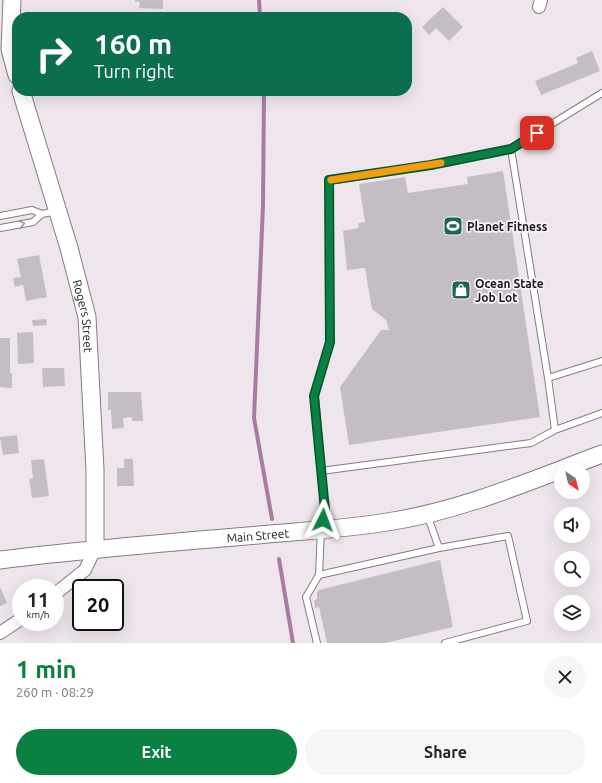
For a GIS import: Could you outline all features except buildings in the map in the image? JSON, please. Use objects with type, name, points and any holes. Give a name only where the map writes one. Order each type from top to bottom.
[{"type":"main road","points":[[12,0],[5,39],[12,56]]},
{"type":"main road","name":"Rogers Street","points":[[22,96],[50,213],[69,248],[87,317],[95,470],[95,549]]},
{"type":"main road","name":"Main Street","points":[[0,560],[95,549],[388,522],[427,514],[501,491],[602,454]]},
{"type":"street","points":[[64,587],[85,570],[95,549]]},
{"type":"street","points":[[0,633],[12,625]]},
{"type":"lane","points":[[317,643],[306,597],[319,575],[321,529],[325,510],[314,396],[330,342],[329,180],[431,165],[511,149],[602,93]]},
{"type":"lane","points":[[511,149],[548,378],[554,430]]},
{"type":"lane","points":[[0,216],[32,210],[50,213]]},
{"type":"lane","points":[[0,228],[33,222],[50,213]]},
{"type":"lane","points":[[548,378],[602,361]]},
{"type":"lane","points":[[321,471],[531,443],[554,430],[602,413]]},
{"type":"lane","points":[[427,514],[439,548]]},
{"type":"lane","points":[[319,575],[439,548],[508,536],[527,621],[445,643]]},
{"type":"waterway","points":[[259,0],[260,12]]},
{"type":"waterway","points":[[264,96],[263,205],[254,418],[272,519]]},
{"type":"waterway","points":[[279,559],[293,643]]},
{"type":"slow traffic","points":[[331,180],[441,163]]},
{"type":"place","name":"Planet Fitness","points":[[453,226]]},
{"type":"place","name":"Ocean State Job Lot","points":[[461,290]]},
{"type":"route","points":[[323,520],[325,510],[314,396],[330,342],[329,180],[431,165],[511,149],[537,133]]}]
